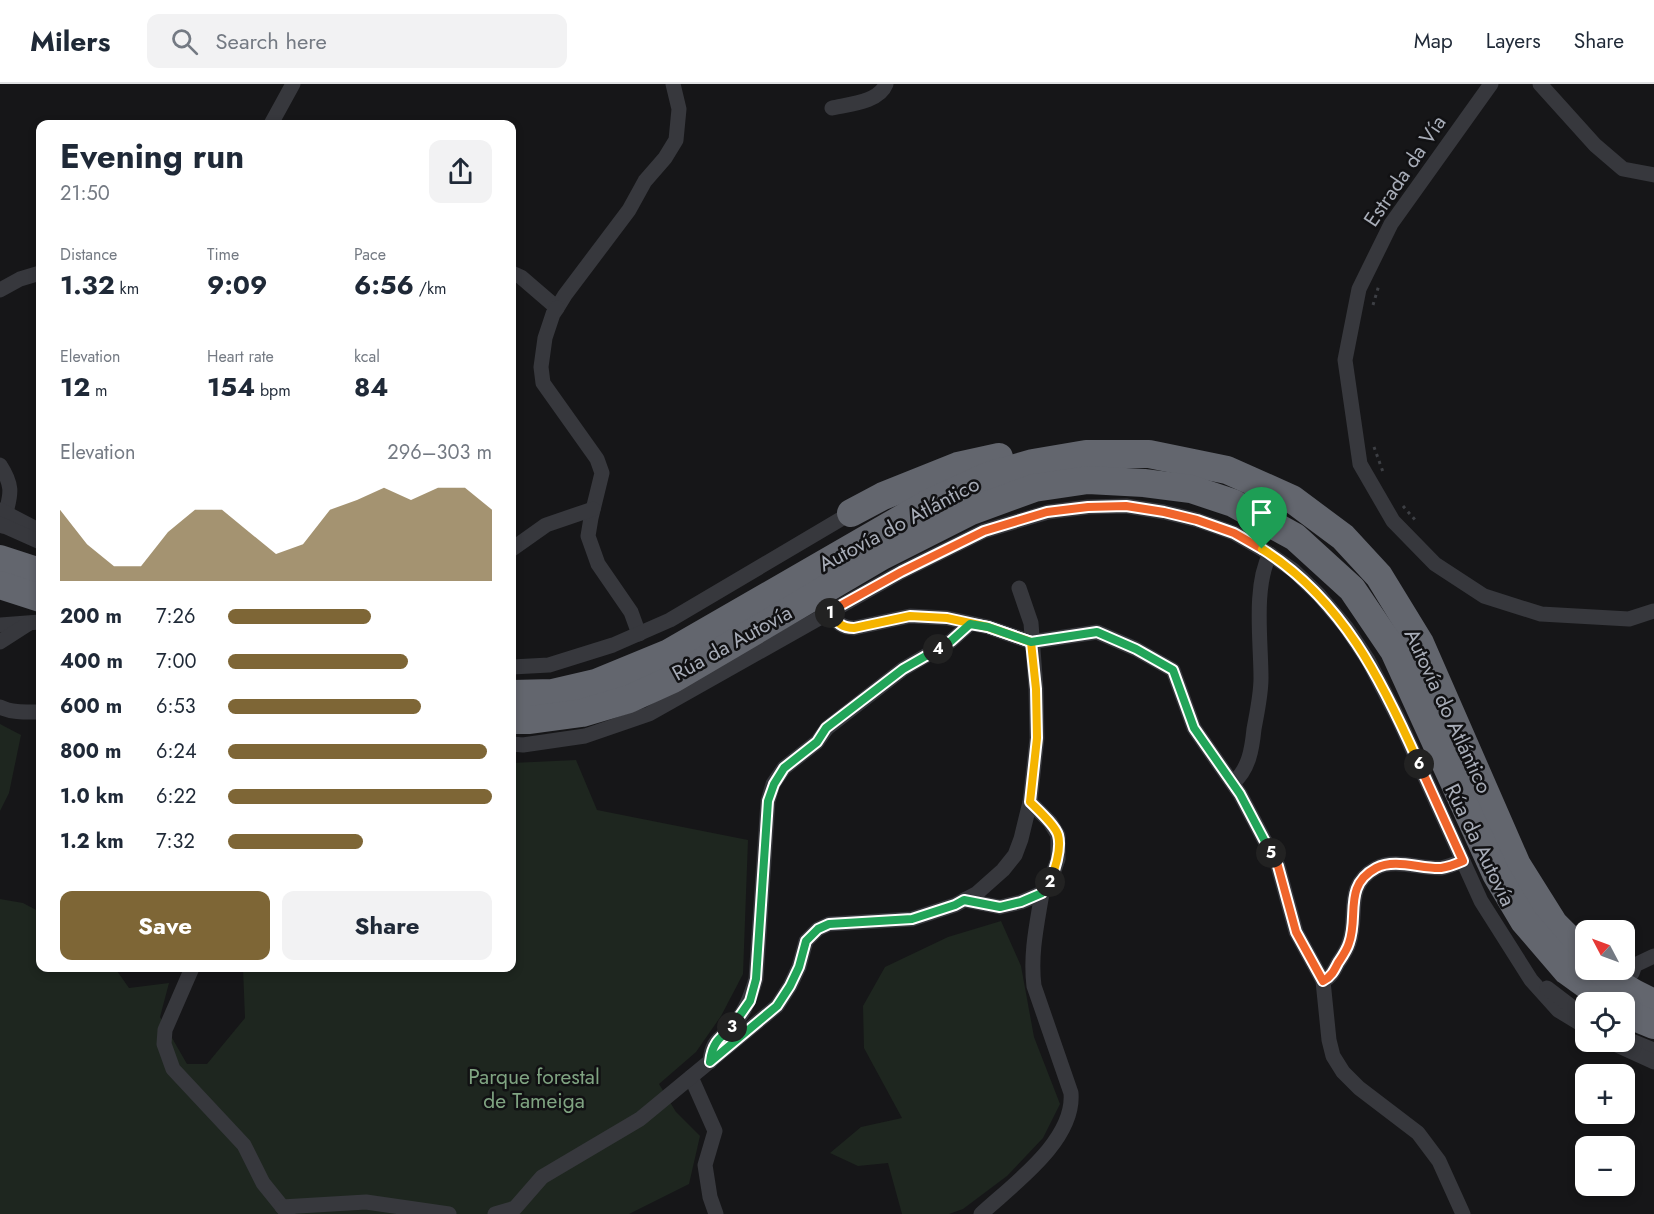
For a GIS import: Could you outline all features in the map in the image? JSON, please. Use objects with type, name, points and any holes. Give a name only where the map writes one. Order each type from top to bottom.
[{"type":"highway","points":[[851,513],[883,496],[958,466],[1045,446],[1100,444],[1149,454]]},
{"type":"highway","name":"Autovía do Atlántico","points":[[516,694],[554,693],[596,683],[669,653],[929,502],[988,476],[1033,463],[1086,454],[1149,454],[1227,471],[1293,499],[1343,537],[1379,576],[1420,643],[1517,865],[1554,924],[1575,945]]},
{"type":"highway","name":"Autovía do Atlántico","points":[[516,720],[582,713],[629,699],[673,679],[882,556],[971,511],[1034,488],[1088,480],[1144,483],[1191,489],[1233,503],[1295,537],[1352,589],[1395,651],[1496,874],[1524,921],[1567,971],[1596,992]]},
{"type":"highway","points":[[0,559],[36,571]]},
{"type":"highway","points":[[0,585],[36,612]]},
{"type":"highway","points":[[1612,980],[1654,1003]]},
{"type":"highway","points":[[1635,1017],[1654,1025]]},
{"type":"street","points":[[273,120],[293,84]]},
{"type":"street","points":[[639,634],[631,612],[598,564],[588,536],[602,474],[597,459],[543,383],[540,367],[545,338],[553,314],[629,210],[645,181],[665,158],[676,140],[679,109],[673,84]]},
{"type":"street","points":[[832,108],[873,97],[883,91],[886,84]]},
{"type":"street","name":"Estrada da Vía","points":[[1491,84],[1391,224],[1359,289],[1346,360],[1360,464],[1393,521],[1435,564],[1484,596],[1541,614],[1629,619],[1654,611]]},
{"type":"street","points":[[1540,84],[1595,145],[1623,169],[1654,175]]},
{"type":"street","points":[[0,291],[20,279],[36,274]]},
{"type":"street","points":[[516,275],[557,308]]},
{"type":"street","points":[[0,465],[8,477],[10,486],[2,518]]},
{"type":"street","name":"Rúa da Autovía","points":[[516,745],[523,746],[585,736],[649,714],[901,572],[984,531],[1047,512],[1088,507],[1126,506],[1197,520],[1234,533],[1293,570],[1319,595],[1346,627],[1368,660],[1399,720],[1481,901],[1531,980],[1558,1010],[1575,1020]]},
{"type":"street","points":[[516,546],[546,525],[593,509]]},
{"type":"street","points":[[516,667],[549,665],[613,645],[670,620],[851,513]]},
{"type":"street","points":[[2,518],[36,530]]},
{"type":"street","points":[[2,518],[36,539]]},
{"type":"street","points":[[1233,783],[1241,776],[1251,754],[1261,681],[1261,582],[1264,565],[1270,554]]},
{"type":"street","points":[[495,1214],[515,1208],[542,1178],[640,1119],[777,1006],[799,967],[806,941],[818,929],[829,924],[912,919],[955,905],[976,894],[1004,870],[1015,855],[1022,839],[1030,802],[1037,738],[1031,623],[1019,588]]},
{"type":"street","points":[[829,612],[840,626],[846,628],[910,616],[947,618],[988,627],[1031,642],[1097,632],[1136,649],[1173,670],[1194,728],[1240,794],[1278,866],[1296,932],[1323,981],[1329,1040],[1333,1056],[1359,1088],[1418,1133],[1439,1161],[1463,1214]]},
{"type":"street","points":[[0,625],[36,615]]},
{"type":"street","points":[[0,642],[36,615]]},
{"type":"street","points":[[710,1062],[711,1049],[719,1038],[735,1024],[750,1001],[756,979],[768,801],[774,784],[784,768],[817,742],[826,728],[903,669],[951,641],[970,624]]},
{"type":"street","points":[[0,707],[18,712],[36,711]]},
{"type":"street","points":[[981,1214],[1033,1168],[1050,1147],[1070,1112],[1071,1093],[1034,986],[1033,974],[1033,949],[1042,893],[1050,882],[1058,859],[1058,835],[1050,822],[1030,802]]},
{"type":"street","points":[[1323,981],[1329,978],[1335,970],[1350,942],[1356,891],[1362,878],[1377,867],[1388,865],[1443,868],[1463,861]]},
{"type":"street","points":[[964,900],[1000,907],[1021,902],[1042,893]]},
{"type":"street","points":[[1635,965],[1654,956]]},
{"type":"street","points":[[190,972],[165,1030],[164,1044],[173,1069],[244,1145],[263,1183],[285,1211],[366,1202],[449,1214]]},
{"type":"street","points":[[1525,972],[1575,1009]]},
{"type":"street","points":[[1635,1042],[1654,1050]]},
{"type":"street","points":[[1632,1052],[1654,1062]]},
{"type":"street","points":[[692,1077],[715,1131],[705,1165],[710,1197],[716,1214]]},
{"type":"path","points":[[1370,312],[1381,279]]},
{"type":"path","points":[[1373,442],[1384,474]]},
{"type":"path","points":[[1399,502],[1418,523]]},
{"type":"green space","points":[[0,724],[21,735],[9,793],[0,811]]},
{"type":"green space","name":"Parque forestal de Tameiga","points":[[576,760],[597,810],[748,840],[743,974],[721,1016],[696,1052],[659,1084],[676,1112],[700,1136],[689,1184],[629,1214],[0,1214],[0,899],[23,903],[36,910],[36,972],[118,972],[129,988],[169,983],[160,1017],[187,1064],[207,1064],[245,1018],[243,972],[516,972],[516,763]]},
{"type":"green space","points":[[1001,921],[1021,966],[1034,1037],[1060,1104],[1043,1138],[1007,1176],[963,1209],[949,1214],[902,1214],[888,1163],[858,1166],[830,1153],[861,1127],[902,1118],[864,1048],[863,1006],[885,967],[948,937]]},
{"type":"route","points":[[1262,549],[1234,533],[1197,520],[1164,512],[1126,506],[1088,507],[1047,512],[984,531],[901,572],[829,612],[840,626],[846,628],[910,616],[947,618],[988,627],[1031,642],[1036,689],[1037,738],[1030,802],[1050,822],[1058,835],[1058,859],[1050,882],[1042,893],[1021,902],[1000,907],[964,900],[912,919],[829,924],[818,929],[806,941],[799,967],[777,1006],[710,1062],[711,1049],[719,1038],[735,1024],[750,1001],[756,979],[768,801],[774,784],[784,768],[817,742],[826,728],[903,669],[951,641],[970,624],[988,627],[1014,637],[1031,642],[1097,632],[1136,649],[1173,670],[1194,728],[1240,794],[1278,866],[1296,932],[1323,981],[1329,978],[1335,970],[1350,942],[1356,891],[1362,878],[1377,867],[1388,865],[1443,868],[1463,861],[1399,720],[1368,660],[1346,627],[1319,595],[1293,570],[1262,549]]}]
